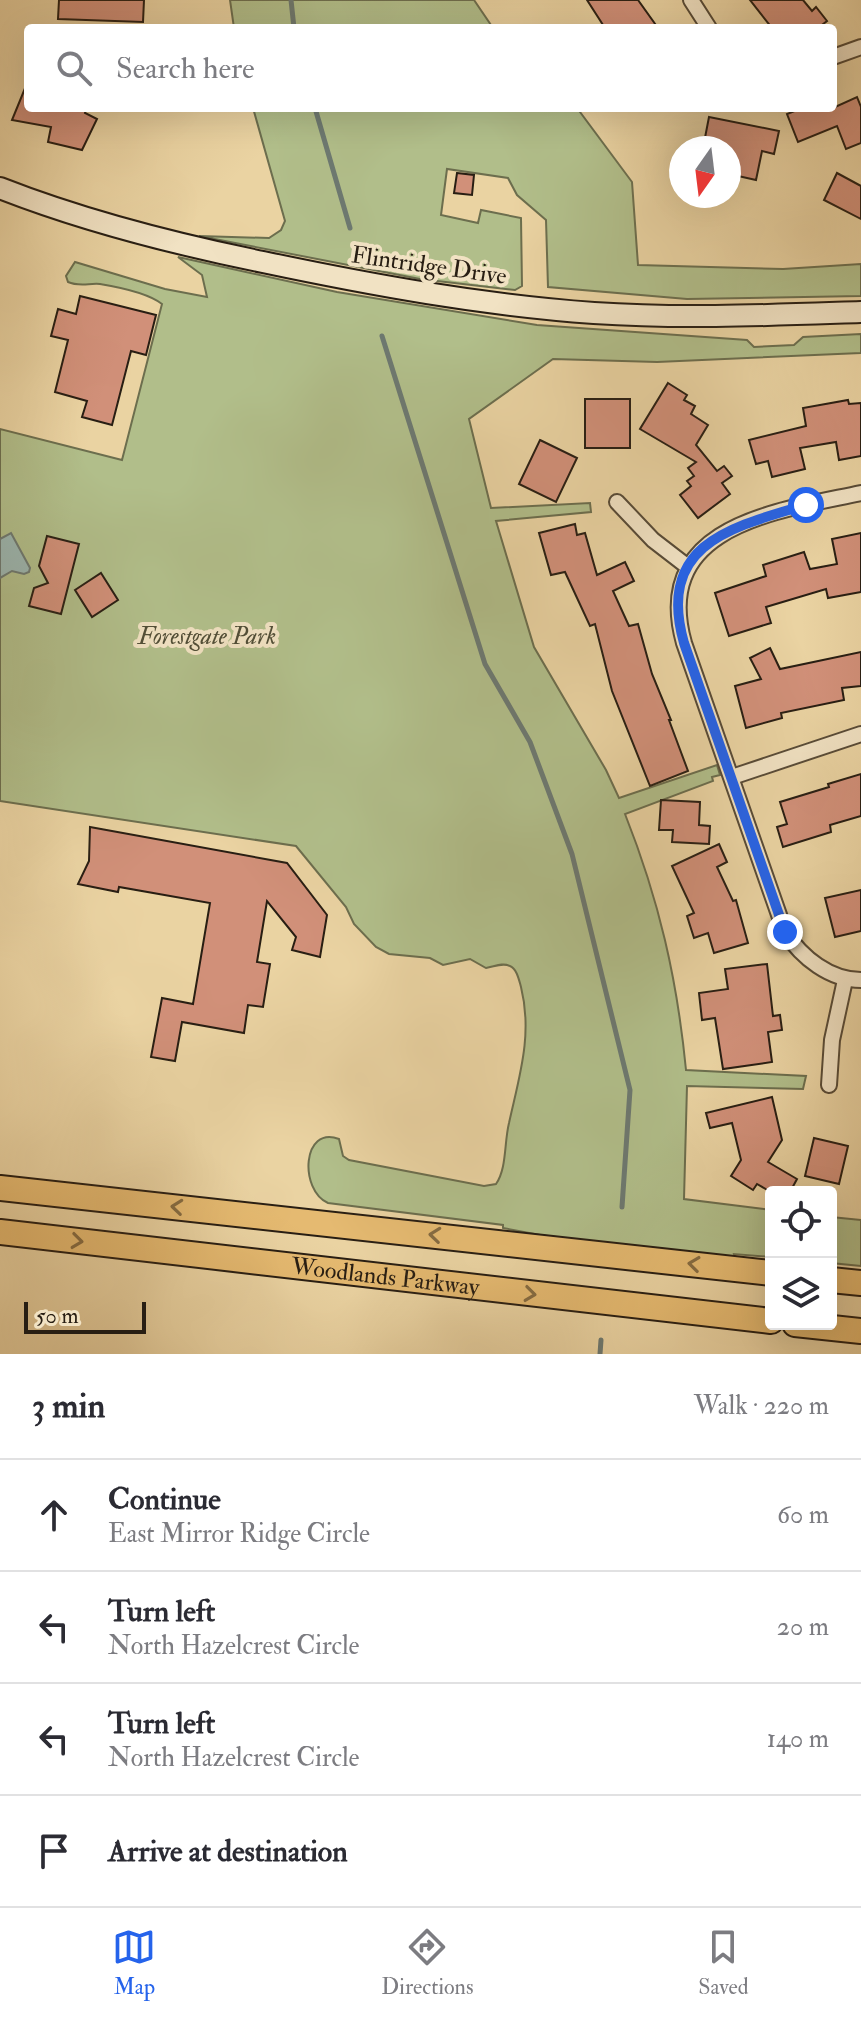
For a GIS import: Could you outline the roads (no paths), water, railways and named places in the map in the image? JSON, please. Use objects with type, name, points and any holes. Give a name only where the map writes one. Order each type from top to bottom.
[{"type":"main road","name":"Woodlands Parkway","points":[[0,1188],[765,1272]]},
{"type":"main road","name":"Woodlands Parkway","points":[[0,1232],[765,1320]]},
{"type":"main road","points":[[837,1281],[861,1283]]},
{"type":"main road","points":[[837,1328],[861,1331]]},
{"type":"street","points":[[691,0],[706,24]]},
{"type":"street","points":[[837,56],[861,47]]},
{"type":"street","name":"Flintridge Drive","points":[[2,195],[210,251],[362,283],[439,295],[592,313],[664,316],[861,312]]},
{"type":"street","points":[[861,493],[806,505],[728,529],[704,548],[688,567],[676,610],[679,627],[785,932],[795,948],[823,970],[845,980],[861,980]]},
{"type":"street","points":[[617,502],[638,526],[688,567]]},
{"type":"street","points":[[732,777],[861,734]]},
{"type":"street","points":[[829,1085],[832,1040],[845,980]]},
{"type":"water","points":[[11,533],[30,568],[24,574],[12,571],[0,578],[0,539]]},
{"type":"waterway","points":[[291,0],[294,24]]},
{"type":"waterway","points":[[316,112],[350,228]]},
{"type":"waterway","points":[[382,336],[485,664],[530,742],[572,854],[630,1090],[622,1207]]},
{"type":"waterway","points":[[600,1354],[601,1340]]},
{"type":"park label","name":"Forestgate Park","points":[[207,636]]}]
